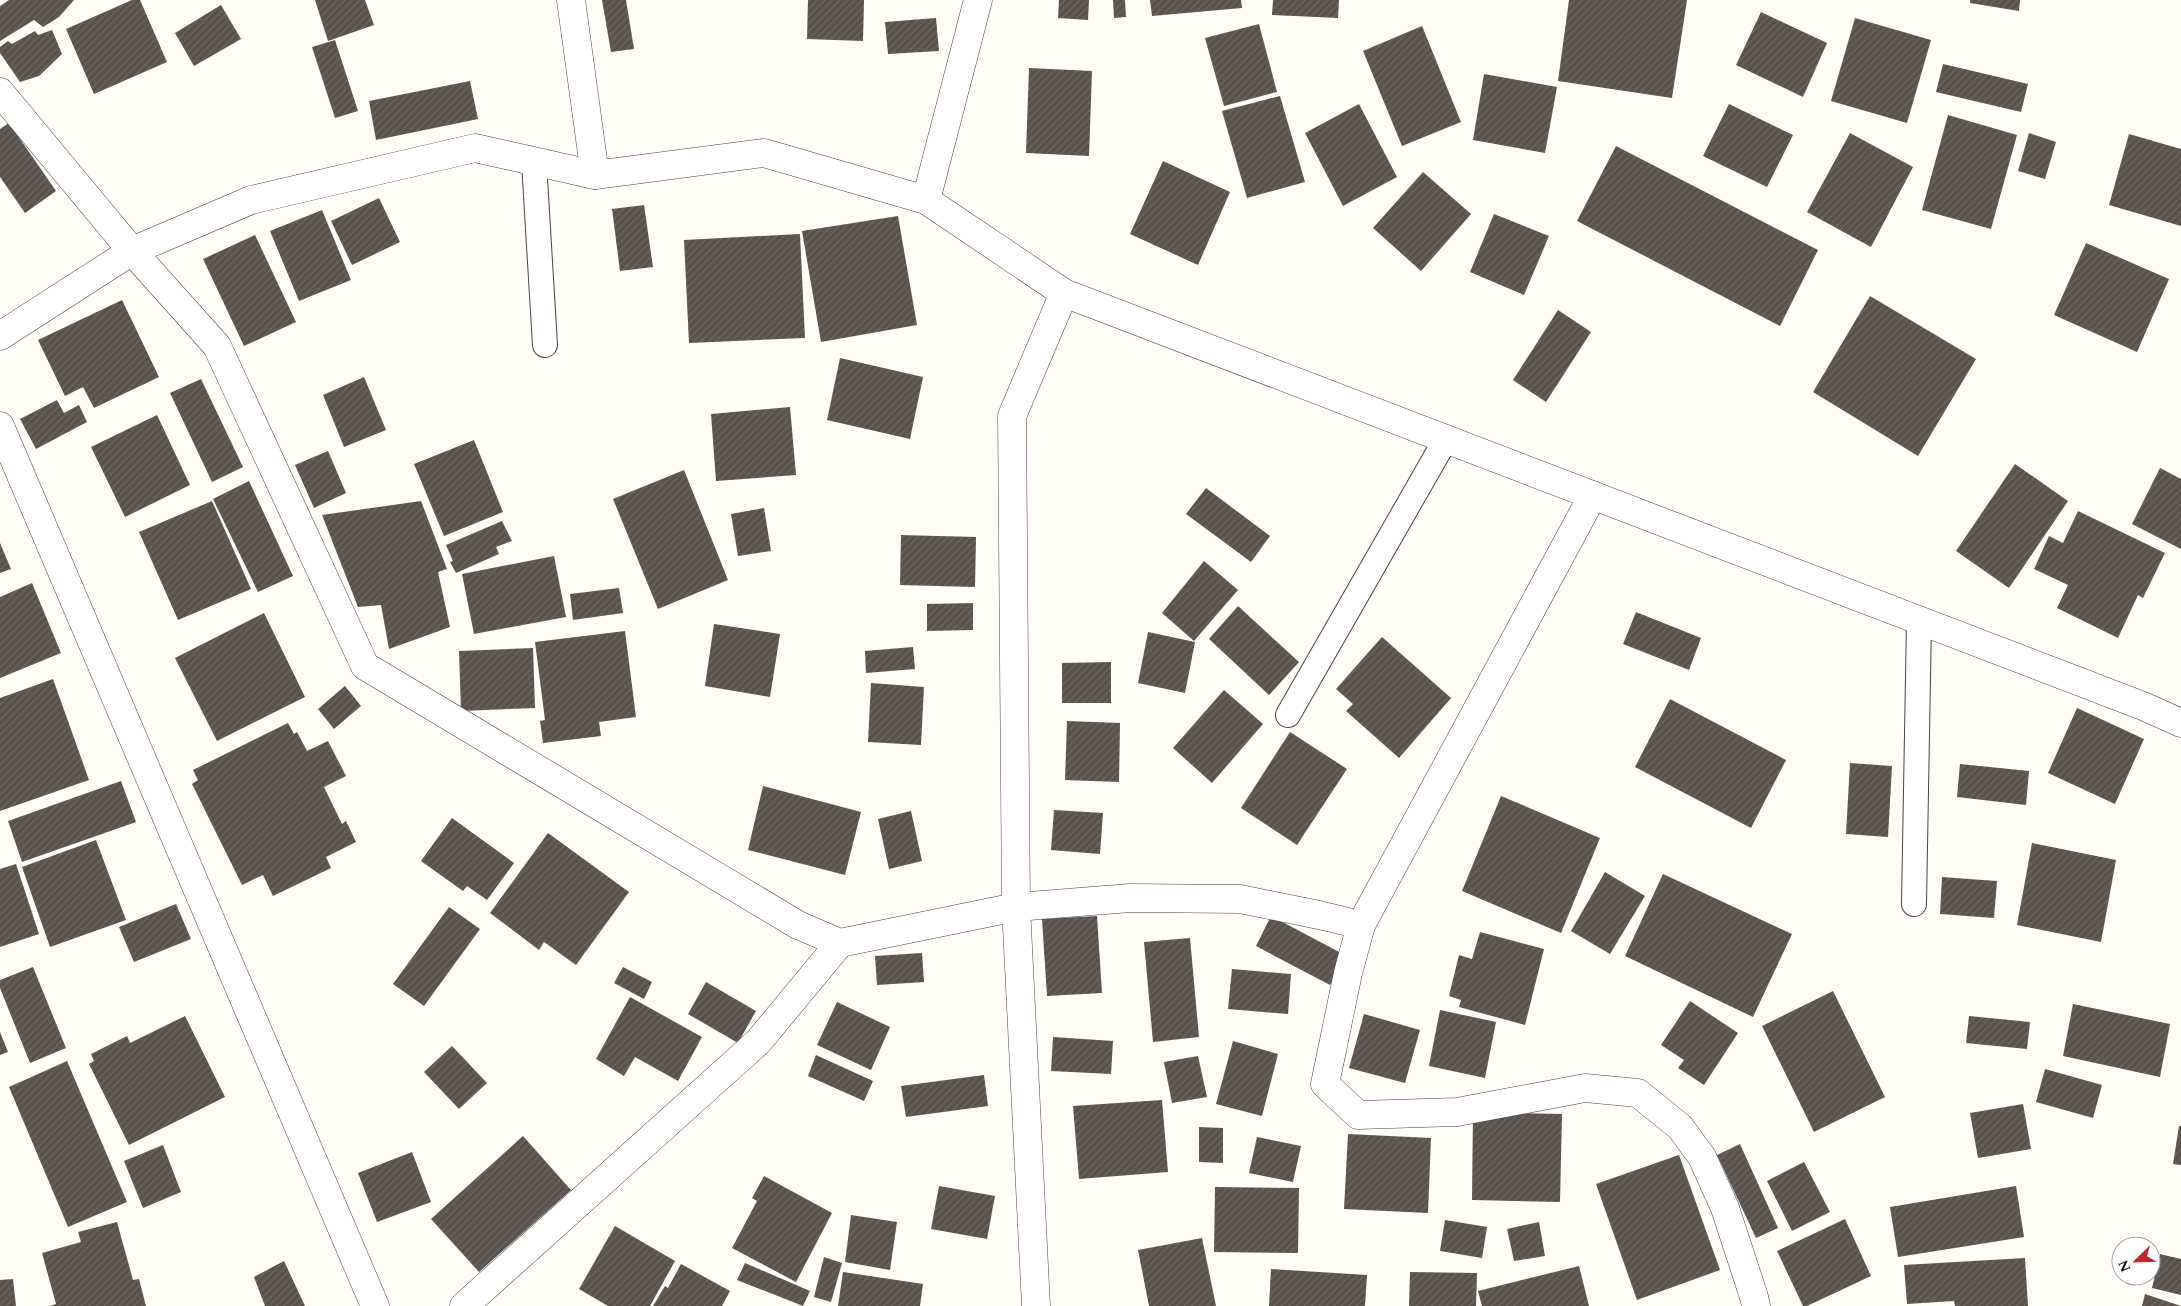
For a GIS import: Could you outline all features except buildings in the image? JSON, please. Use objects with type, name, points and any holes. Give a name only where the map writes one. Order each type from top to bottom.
[{"type":"street","points":[[571,0],[595,176]]},
{"type":"street","points":[[926,200],[978,0]]},
{"type":"street","points":[[0,92],[132,251],[217,346],[365,666],[798,925],[840,943],[1016,907],[1130,898],[1240,899],[1361,925]]},
{"type":"street","points":[[0,336],[132,251],[251,200],[475,148],[595,176],[764,153],[926,200],[1064,293],[2143,706],[2181,723]]},
{"type":"street","points":[[1036,1306],[1016,907],[1012,416],[1064,293]]},
{"type":"street","points":[[0,426],[375,1306]]},
{"type":"street","points":[[1593,495],[1361,925],[1348,973],[1325,1084],[1358,1115],[1457,1112],[1585,1088],[1638,1093],[1680,1127],[1702,1157],[1725,1208],[1756,1306]]},
{"type":"street","points":[[464,1306],[758,1042],[840,943]]},
{"type":"lane","points":[[534,162],[545,345]]},
{"type":"lane","points":[[1288,715],[1446,439]]},
{"type":"lane","points":[[1914,904],[1919,620]]}]
